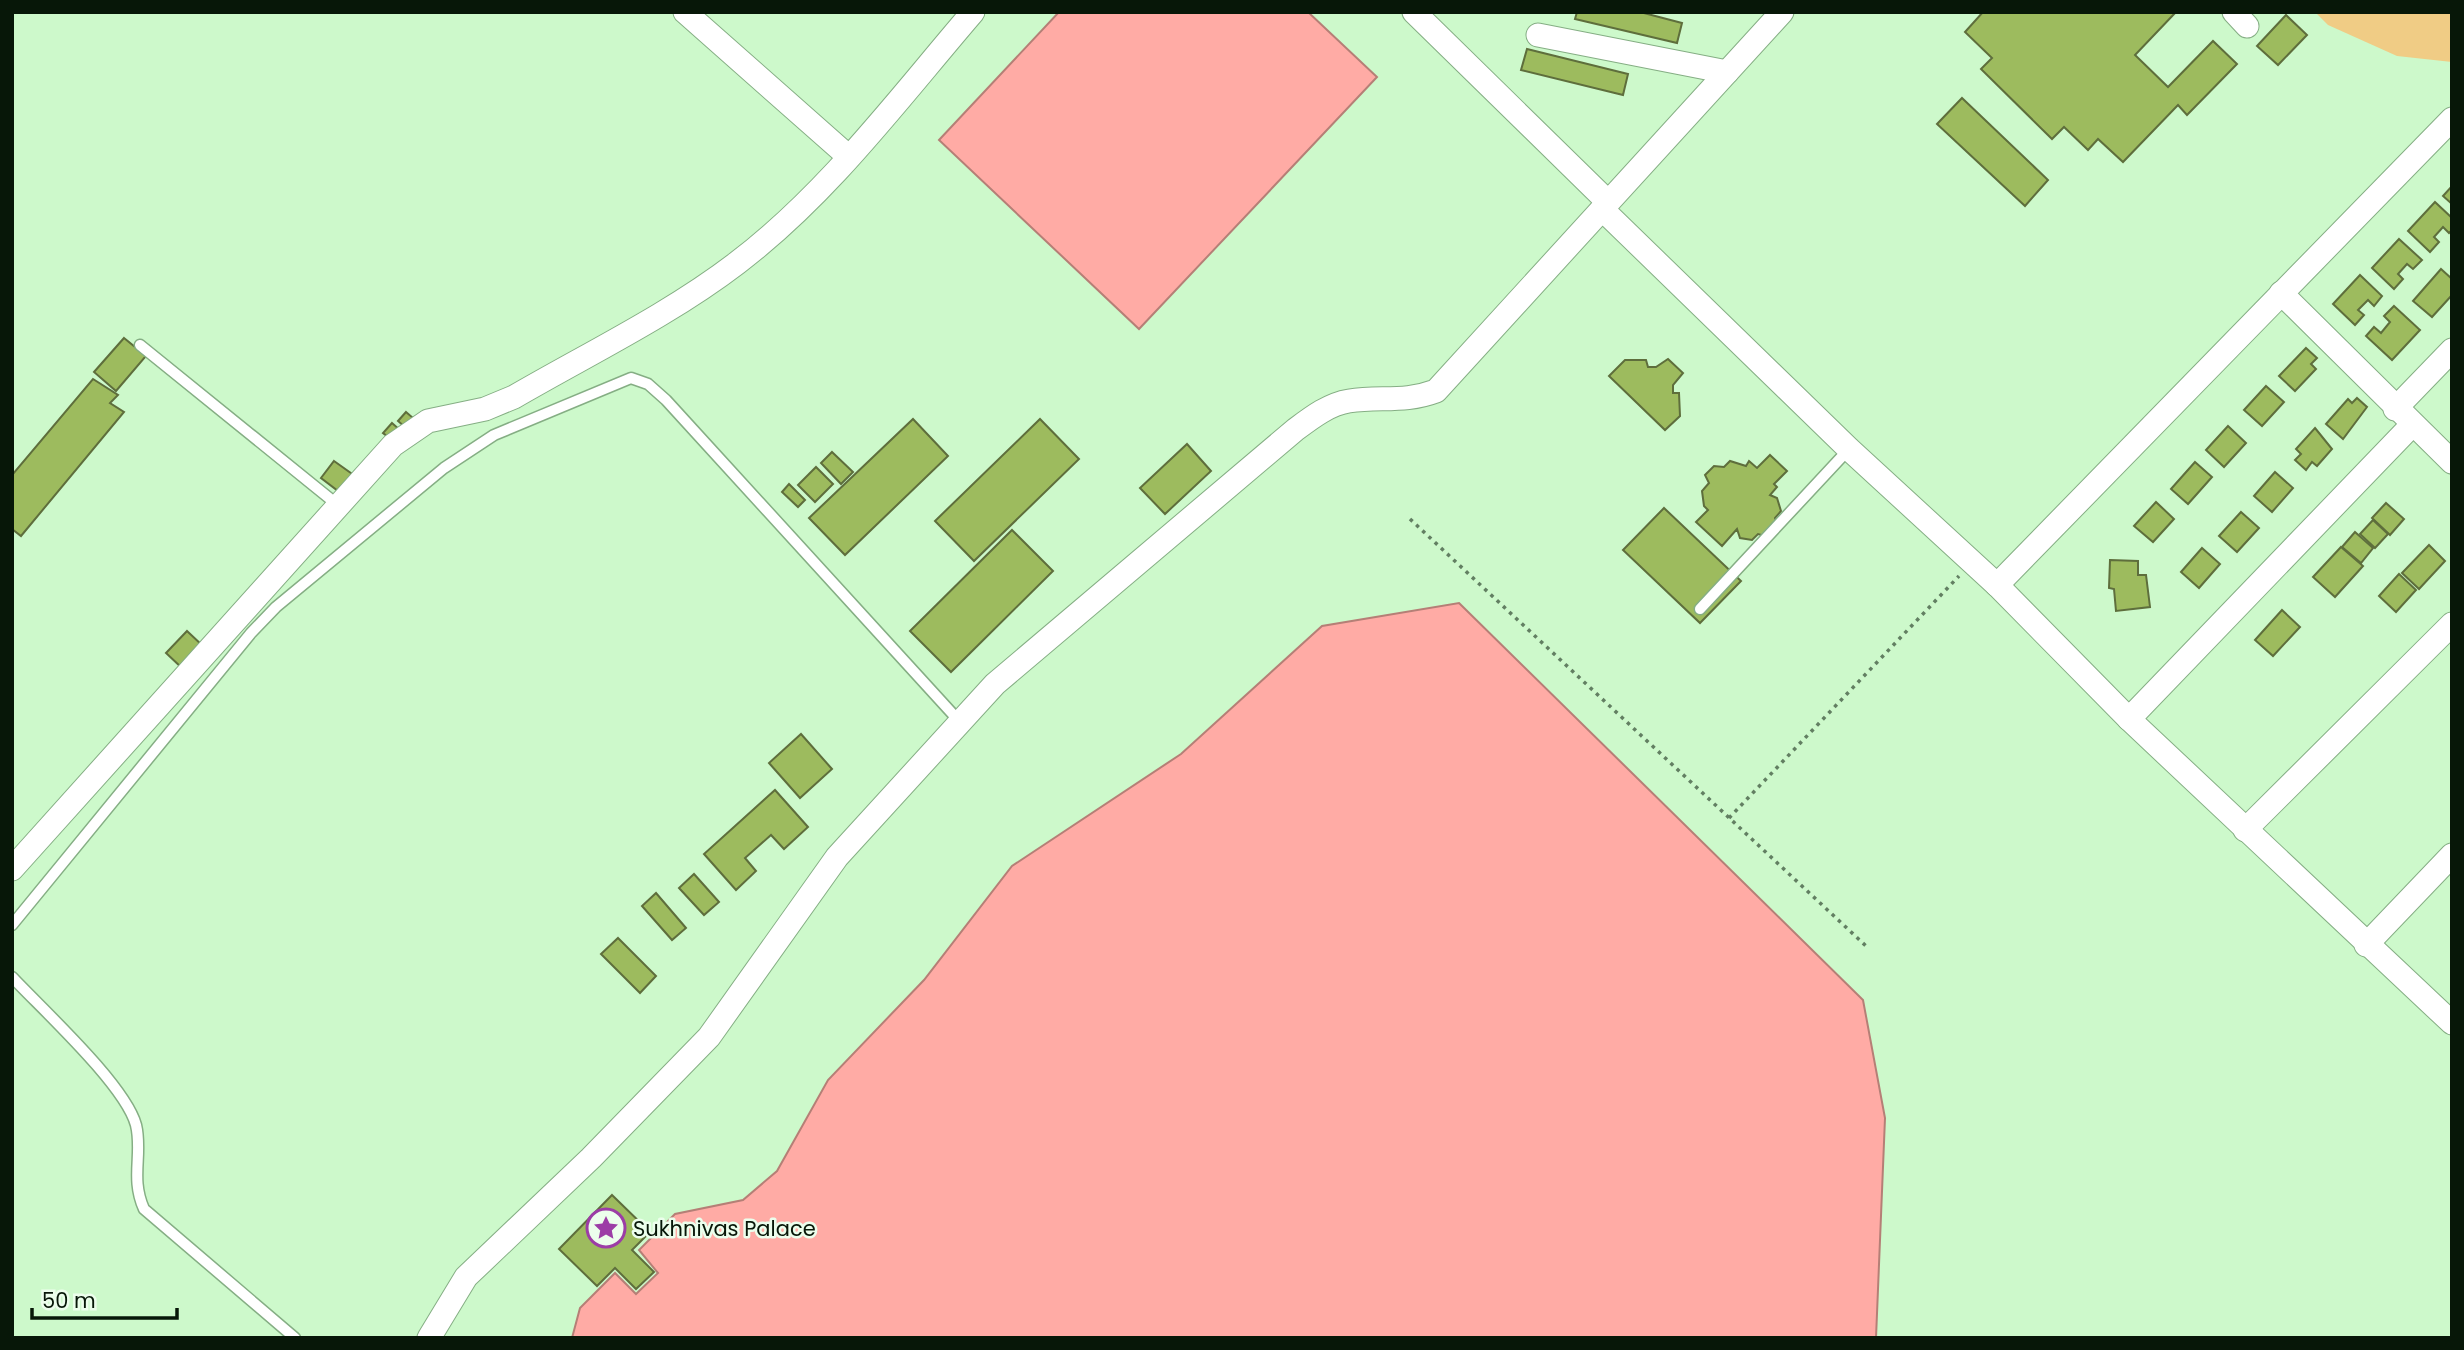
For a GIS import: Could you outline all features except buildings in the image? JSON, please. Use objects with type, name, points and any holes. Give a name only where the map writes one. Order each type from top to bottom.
[{"type":"street","points":[[685,12],[849,157]]},
{"type":"street","points":[[12,869],[393,445],[428,421],[485,409],[514,397],[736,264],[776,230],[849,157],[973,12]]},
{"type":"street","points":[[1414,12],[1849,449],[1997,585],[2129,719],[2366,945],[2452,1023]]},
{"type":"street","points":[[429,1338],[466,1277],[591,1158],[709,1037],[837,857],[995,684],[1295,430],[1322,411],[1347,401],[1413,400],[1436,391],[1782,12]]},
{"type":"street","points":[[1538,35],[1727,72]]},
{"type":"street","points":[[1997,585],[2452,119]]},
{"type":"street","points":[[2281,293],[2395,409],[2452,462]]},
{"type":"street","points":[[2395,409],[2452,351]]},
{"type":"street","points":[[2129,719],[2412,425]]},
{"type":"street","points":[[2245,830],[2452,624]]},
{"type":"street","points":[[2366,945],[2452,855]]},
{"type":"lane","points":[[140,345],[339,506]]},
{"type":"lane","points":[[12,925],[276,607],[444,468],[494,435],[631,378],[648,384],[666,400],[960,722]]},
{"type":"lane","points":[[1700,609],[1849,449]]},
{"type":"lane","points":[[12,977],[107,1079],[128,1108],[136,1126],[136,1191],[144,1209],[295,1338]]},
{"type":"path","points":[[1410,519],[1866,946]]},
{"type":"path","points":[[1730,818],[1972,562]]},
{"type":"shaded area","points":[[1059,12],[1308,12],[1377,77],[1139,329],[939,140]]},
{"type":"shaded area","points":[[2315,12],[2452,12],[2452,62],[2397,56],[2328,25]]},
{"type":"shaded area","points":[[1459,603],[1863,1000],[1885,1118],[1876,1338],[572,1338],[580,1308],[615,1273],[636,1294],[658,1273],[639,1250],[675,1214],[743,1200],[777,1171],[828,1080],[924,980],[1012,866],[1181,754],[1322,626]]},
{"type":"place","name":"Sukhnivas Palace","points":[[606,1228]]}]
